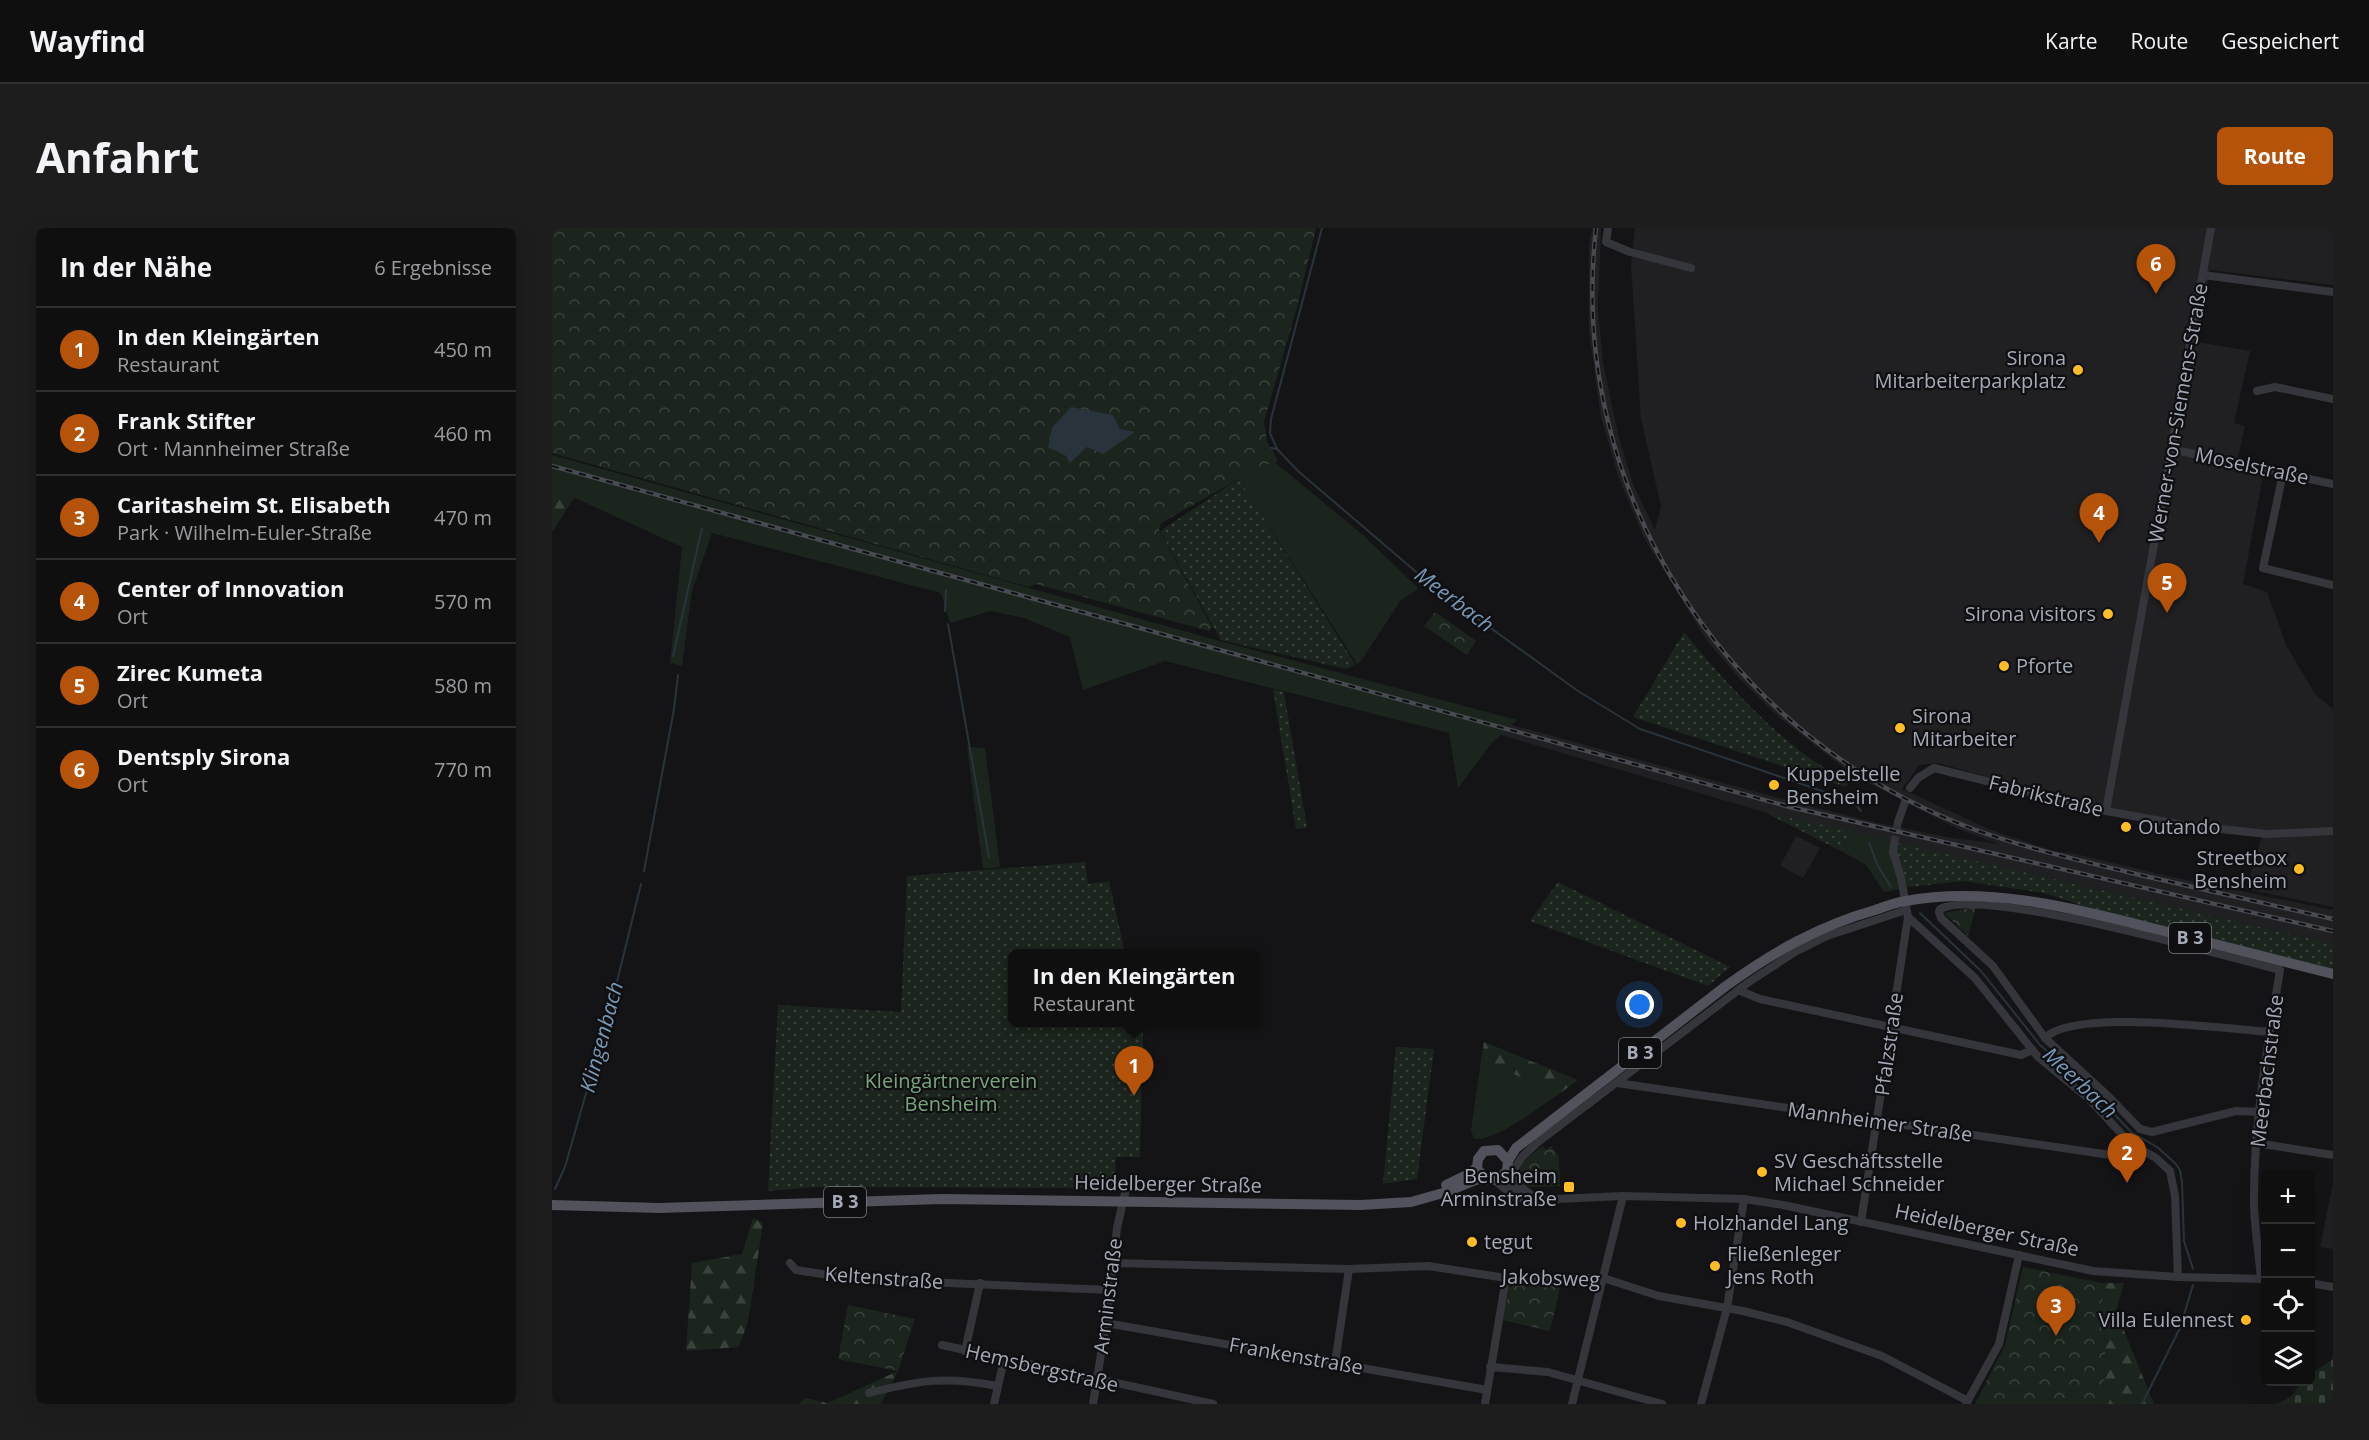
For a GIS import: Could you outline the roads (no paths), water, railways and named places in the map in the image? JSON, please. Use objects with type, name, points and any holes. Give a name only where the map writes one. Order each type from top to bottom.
[{"type":"main road","name":"B 3","points":[[1506,1161],[1516,1148],[1726,986],[1762,960],[1839,920],[1906,909],[1958,897],[1998,897],[2047,903],[2333,974]]},
{"type":"main road","name":"Heidelberger Straße","points":[[553,1205],[670,1208],[942,1199],[1341,1205],[1392,1203],[1424,1199],[1478,1179],[1490,1180],[1500,1178],[1506,1161],[1494,1149],[1484,1151],[1478,1159],[1479,1173],[1490,1180]]},
{"type":"main road","name":"Heidelberger Straße","points":[[1392,1203],[1442,1187],[1467,1175],[1477,1167]]},
{"type":"street","points":[[1608,228],[1606,242],[1629,252],[1691,268]]},
{"type":"street","name":"Werner-von-Siemens-Straße","points":[[2106,811],[2211,228]]},
{"type":"street","points":[[2203,275],[2333,292]]},
{"type":"street","points":[[2257,391],[2275,387],[2333,399]]},
{"type":"street","name":"Moselstraße","points":[[2171,448],[2333,484]]},
{"type":"street","points":[[2283,472],[2263,568],[2333,585]]},
{"type":"street","name":"Fabrikstraße","points":[[1910,788],[1918,778],[1934,768],[2106,811],[2183,825],[2266,834],[2333,831]]},
{"type":"street","points":[[1898,822],[1905,802]]},
{"type":"street","points":[[1894,844],[1893,852],[1906,909],[1975,978],[2032,1050],[2089,1099],[2130,1143],[2164,1164],[2170,1171],[2174,1181],[2178,1277]]},
{"type":"street","name":"Meerbachstraße","points":[[2045,1038],[1993,966],[1941,918],[1939,912],[1944,907],[1995,906],[2062,915],[2280,970],[2256,1143],[2255,1215],[2263,1278]]},
{"type":"street","points":[[1539,1199],[1524,1192],[1514,1176],[1516,1164],[1538,1142],[1738,990],[1795,952],[1827,936],[1906,909]]},
{"type":"street","name":"Pfalzstraße","points":[[1861,1222],[1891,1028],[1906,909]]},
{"type":"street","points":[[1738,990],[1760,999],[2022,1055],[2032,1050]]},
{"type":"street","points":[[2260,1112],[2236,1111],[2152,1132],[2144,1131],[2045,1038],[2053,1031],[2084,1024],[2124,1023],[2270,1032]]},
{"type":"street","name":"Mannheimer Straße","points":[[1617,1083],[2131,1158],[2142,1151]]},
{"type":"street","points":[[2256,1143],[2333,1155]]},
{"type":"street","points":[[1506,1161],[1506,1178],[1524,1198]]},
{"type":"street","name":"Heidelberger Straße","points":[[1490,1180],[1512,1196],[1524,1198],[1623,1196],[1744,1199],[1783,1205],[2093,1271],[2178,1277],[2261,1279]]},
{"type":"street","name":"Arminstraße","points":[[1093,1404],[1106,1323],[1117,1228],[1126,1189]]},
{"type":"street","points":[[1572,1404],[1623,1196]]},
{"type":"street","points":[[1701,1404],[1727,1308],[1744,1199]]},
{"type":"street","points":[[1967,1402],[1999,1344],[2019,1255]]},
{"type":"street","name":"Keltenstraße","points":[[790,1263],[796,1270],[855,1279],[1110,1290]]},
{"type":"street","name":"Jakobsweg","points":[[1113,1263],[1349,1269],[1428,1266],[1506,1278],[1603,1278],[1659,1296],[1787,1322],[1882,1356],[1967,1402]]},
{"type":"street","points":[[1335,1363],[1349,1269]]},
{"type":"street","points":[[1485,1404],[1506,1278]]},
{"type":"street","points":[[965,1351],[981,1283]]},
{"type":"street","points":[[2315,1283],[2333,1287]]},
{"type":"street","name":"Frankenstraße","points":[[1106,1323],[1487,1390]]},
{"type":"street","name":"Hemsbergstraße","points":[[942,1345],[1213,1404]]},
{"type":"street","points":[[994,1404],[1004,1360]]},
{"type":"street","points":[[1490,1367],[1548,1372],[1662,1404]]},
{"type":"street","points":[[869,1393],[932,1379],[972,1381],[998,1386]]},
{"type":"waterway","name":"Meerbach","points":[[1322,228],[1271,419],[1270,433],[1277,449],[1298,471],[1435,588],[1578,691],[1640,729],[1834,795],[1856,805],[1861,811]]},
{"type":"waterway","name":"Meerbach","points":[[1271,448],[1277,449]]},
{"type":"waterway","name":"Klingenbach","points":[[673,656],[702,528]]},
{"type":"waterway","points":[[945,611],[946,590]]},
{"type":"waterway","points":[[948,624],[989,857]]},
{"type":"waterway","name":"Klingenbach","points":[[644,871],[674,709],[678,675]]},
{"type":"waterway","name":"Meerbach","points":[[1869,843],[1878,866],[1891,887]]},
{"type":"waterway","name":"Klingenbach","points":[[555,1189],[565,1167],[612,1002],[641,884]]},
{"type":"waterway","name":"Meerbach","points":[[1920,913],[1981,971],[2040,1045],[2091,1089],[2131,1132],[2157,1147],[2175,1163],[2180,1170],[2182,1182],[2184,1241],[2193,1269]]},
{"type":"waterway","name":"Meerbach","points":[[2142,1404],[2180,1328],[2193,1285]]},
{"type":"tunnel","points":[[1894,844],[1898,822]]},
{"type":"railway","points":[[1596,228],[1593,326],[1608,420],[1637,510],[1681,593],[1738,668],[1806,733],[1885,788],[1973,829],[2083,861],[2333,919]]},
{"type":"railway","points":[[552,466],[1790,807],[2333,931]]},
{"type":"place","name":"Dentsply Sirona","points":[[2156,294]]},
{"type":"place","name":"Sirona Mitarbeiterparkplatz","points":[[2078,370]]},
{"type":"place","name":"Center of Innovation","points":[[2099,543]]},
{"type":"place","name":"Zirec Kumeta","points":[[2167,613]]},
{"type":"place","name":"Sirona visitors","points":[[2108,614]]},
{"type":"place","name":"Pforte","points":[[2004,666]]},
{"type":"place","name":"Sirona Mitarbeiter","points":[[1900,728]]},
{"type":"place","name":"Kuppelstelle Bensheim","points":[[1774,785]]},
{"type":"place","name":"Outando","points":[[2126,827]]},
{"type":"place","name":"Streetbox Bensheim","points":[[2299,869]]},
{"type":"place","name":"In den Kleingärten","points":[[1134,1096]]},
{"type":"place","name":"SV Geschäftsstelle Michael Schneider","points":[[1762,1172]]},
{"type":"place","name":"Frank Stifter","points":[[2127,1183]]},
{"type":"place","name":"Bensheim Arminstraße","points":[[1569,1187]]},
{"type":"place","name":"Holzhandel Lang","points":[[1681,1223]]},
{"type":"place","name":"tegut","points":[[1472,1242]]},
{"type":"place","name":"Fließenleger Jens Roth","points":[[1715,1266]]},
{"type":"place","name":"Villa Eulennest","points":[[2246,1320]]},
{"type":"place","name":"Caritasheim St. Elisabeth","points":[[2056,1336]]},
{"type":"park label","name":"Kleingärtnerverein Bensheim","points":[[951,1092]]}]
